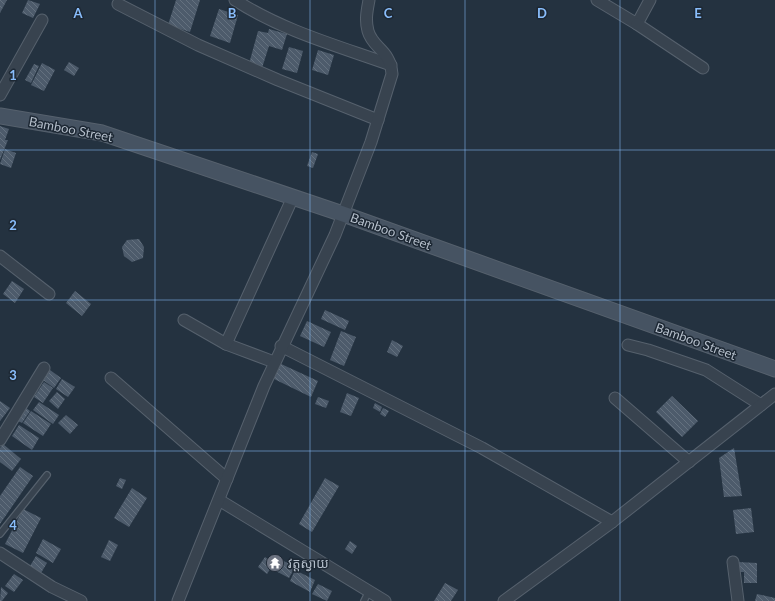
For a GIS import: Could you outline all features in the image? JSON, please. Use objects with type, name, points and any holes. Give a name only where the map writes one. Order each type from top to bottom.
[{"type":"street","points":[[236,0],[252,11],[295,32],[391,65]]},
{"type":"street","points":[[178,601],[274,362],[320,268],[371,142],[378,120],[392,74],[391,65],[387,56],[368,32],[366,16],[369,0]]},
{"type":"street","points":[[598,0],[703,68]]},
{"type":"street","points":[[637,24],[650,0]]},
{"type":"street","points":[[118,4],[198,45],[278,80],[378,120]]},
{"type":"street","points":[[0,95],[42,20]]},
{"type":"street","name":"Bamboo Street","points":[[0,116],[102,133],[294,197],[775,369]]},
{"type":"street","points":[[226,344],[294,197]]},
{"type":"street","points":[[0,256],[49,294]]},
{"type":"street","points":[[184,320],[226,344],[274,362]]},
{"type":"street","points":[[628,345],[706,370],[761,405]]},
{"type":"street","points":[[281,346],[482,448],[612,522]]},
{"type":"street","points":[[0,440],[44,368]]},
{"type":"street","points":[[111,378],[227,479]]},
{"type":"street","points":[[504,601],[612,522],[775,394]]},
{"type":"street","points":[[615,398],[689,462]]},
{"type":"street","points":[[219,500],[367,596],[385,601]]},
{"type":"street","points":[[0,553],[46,584],[81,601]]},
{"type":"street","points":[[733,562],[738,601]]},
{"type":"lane","points":[[0,534],[47,475]]},
{"type":"building","points":[[0,0],[7,0],[0,13]]},
{"type":"building","points":[[28,0],[40,4],[33,18],[22,13]]},
{"type":"building","points":[[176,0],[200,0],[190,32],[168,25]]},
{"type":"building","points":[[219,9],[238,15],[230,43],[210,36]]},
{"type":"building","points":[[269,29],[287,34],[282,50],[269,46],[262,68],[249,64],[258,31],[268,33]]},
{"type":"building","points":[[289,47],[303,51],[297,73],[282,69]]},
{"type":"building","points":[[318,50],[334,55],[328,75],[312,70]]},
{"type":"building","points":[[69,62],[79,68],[74,76],[64,70]]},
{"type":"building","points":[[42,63],[55,70],[44,91],[31,85]]},
{"type":"building","points":[[34,64],[39,66],[31,83],[25,80]]},
{"type":"building","points":[[0,126],[9,129],[5,140],[8,140],[0,160]]},
{"type":"building","points":[[5,149],[16,153],[11,168],[0,164]]},
{"type":"building","points":[[312,152],[318,154],[313,168],[307,166]]},
{"type":"building","points":[[139,239],[144,247],[143,258],[132,262],[124,256],[122,247],[127,240]]},
{"type":"building","points":[[12,281],[24,289],[15,303],[3,294]]},
{"type":"building","points":[[75,291],[91,304],[82,316],[66,303]]},
{"type":"building","points":[[325,310],[349,321],[345,330],[321,319]]},
{"type":"building","points":[[307,321],[331,332],[324,347],[300,336]]},
{"type":"building","points":[[341,331],[356,337],[344,366],[330,360]]},
{"type":"building","points":[[392,340],[403,346],[397,357],[387,352]]},
{"type":"building","points":[[279,363],[318,381],[311,397],[272,378]]},
{"type":"building","points":[[50,370],[61,378],[54,388],[43,380]]},
{"type":"building","points":[[62,379],[75,387],[68,397],[56,389]]},
{"type":"building","points":[[44,382],[53,388],[43,403],[34,397]]},
{"type":"building","points":[[57,392],[65,399],[58,409],[49,401]]},
{"type":"building","points":[[347,393],[359,398],[351,416],[340,412]]},
{"type":"building","points":[[672,396],[698,421],[682,437],[656,412]]},
{"type":"building","points":[[318,397],[329,401],[326,408],[315,404]]},
{"type":"building","points":[[0,401],[10,408],[0,421]]},
{"type":"building","points":[[39,402],[59,415],[53,424],[33,410]]},
{"type":"building","points":[[375,403],[382,407],[380,412],[373,408]]},
{"type":"building","points":[[25,407],[30,411],[22,423],[17,420]]},
{"type":"building","points":[[383,408],[389,411],[385,417],[380,414]]},
{"type":"building","points":[[31,411],[51,424],[43,436],[23,423]]},
{"type":"building","points":[[66,415],[78,425],[70,434],[58,423]]},
{"type":"building","points":[[19,425],[39,438],[32,450],[12,436]]},
{"type":"building","points":[[3,444],[21,459],[12,471],[0,462],[0,448]]},
{"type":"building","points":[[734,448],[742,496],[724,497],[719,458]]},
{"type":"building","points":[[20,467],[33,476],[0,524],[0,496]]},
{"type":"building","points":[[120,478],[126,480],[122,489],[116,486]]},
{"type":"building","points":[[325,478],[339,486],[312,532],[299,524]]},
{"type":"building","points":[[132,488],[147,498],[129,527],[114,518]]},
{"type":"building","points":[[751,508],[754,532],[736,534],[733,510]]},
{"type":"building","points":[[23,509],[41,518],[23,553],[5,544]]},
{"type":"building","points":[[43,539],[61,549],[53,563],[36,553]]},
{"type":"building","points":[[109,540],[118,545],[110,561],[101,557]]},
{"type":"building","points":[[350,541],[357,546],[352,554],[345,549]]},
{"type":"building","points":[[36,556],[47,563],[41,573],[30,566]]},
{"type":"building","points":[[265,557],[274,563],[267,574],[258,567]]},
{"type":"building","points":[[278,558],[295,567],[289,578],[272,569]]},
{"type":"building","points":[[738,562],[757,563],[757,583],[744,583],[744,572],[738,572]]},
{"type":"building","points":[[295,570],[315,580],[310,592],[290,581]]},
{"type":"building","points":[[14,574],[23,580],[14,592],[5,586]]},
{"type":"building","points":[[445,583],[458,590],[451,601],[434,601]]},
{"type":"building","points":[[318,584],[332,591],[327,601],[312,594]]},
{"type":"building","points":[[1,587],[8,593],[2,601],[0,601]]},
{"type":"building","points":[[757,594],[775,598],[775,601],[755,601]]},
{"type":"place","name":"វត្តស្វាយ","points":[[275,563]]}]
